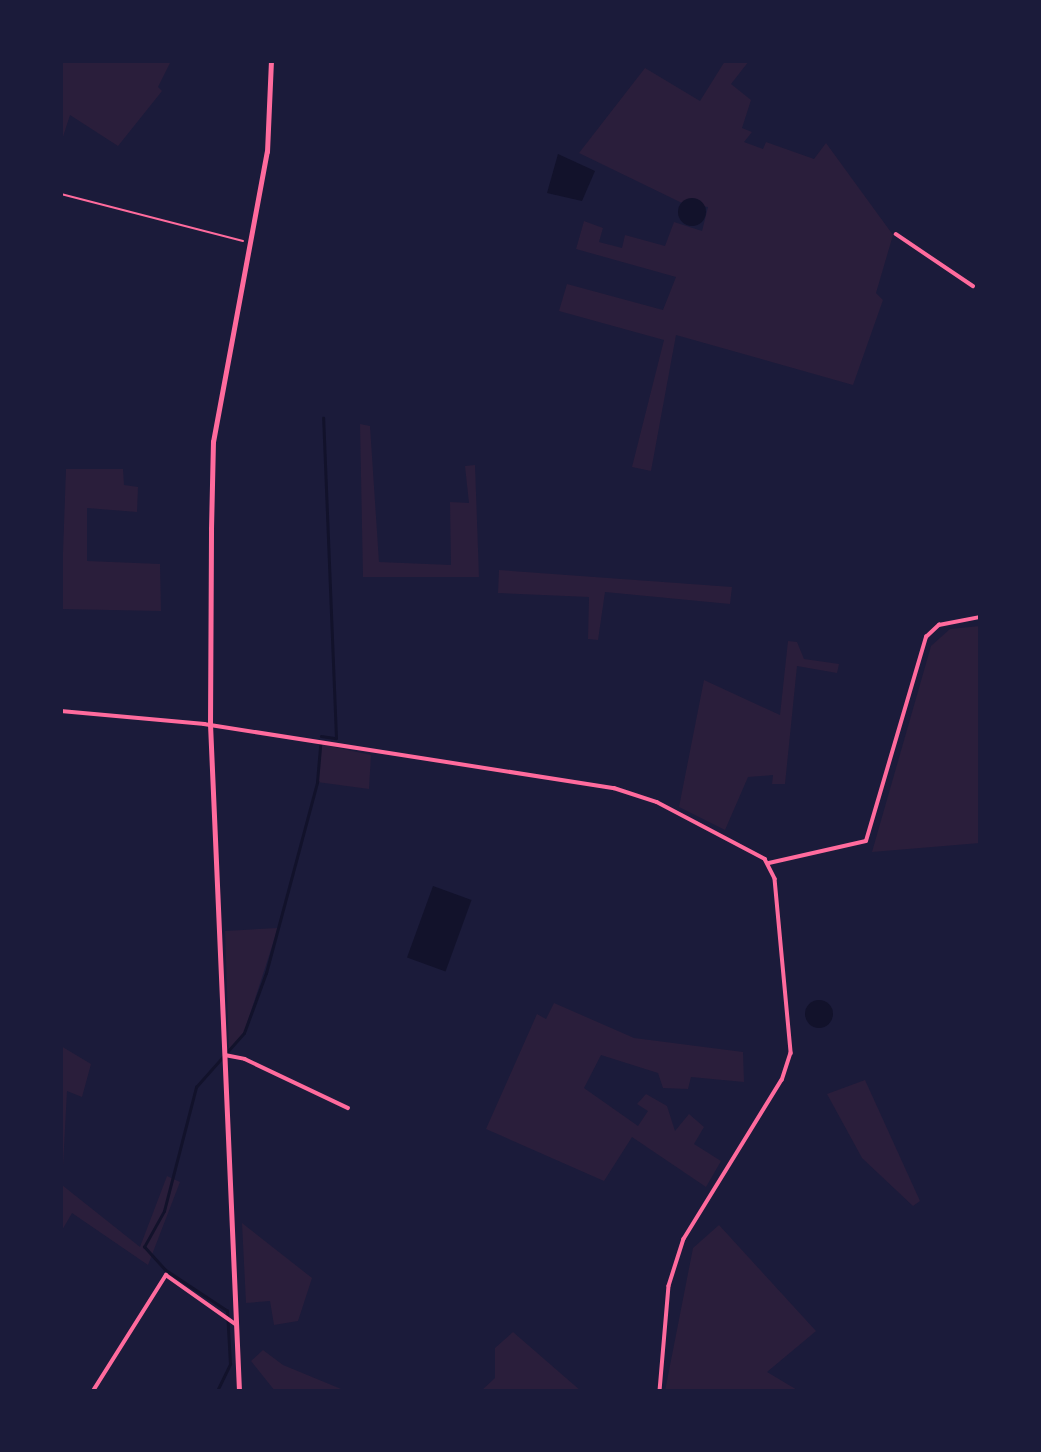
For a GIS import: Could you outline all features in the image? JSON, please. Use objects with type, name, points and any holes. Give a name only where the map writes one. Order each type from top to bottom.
[{"type":"street","points":[[239,1391],[210,725],[214,442],[267,152],[271,61]]},
{"type":"street","points":[[896,234],[973,286]]},
{"type":"street","points":[[61,711],[210,725],[629,792],[769,863],[866,841],[926,638],[939,625],[980,617]]},
{"type":"street","points":[[660,1391],[669,1286],[684,1238],[782,1080],[791,1053],[769,863]]},
{"type":"street","points":[[225,1055],[245,1059],[348,1108]]},
{"type":"street","points":[[93,1391],[159,1278],[166,1275],[237,1325]]},
{"type":"path","points":[[61,194],[249,243]]},
{"type":"shaded area","points":[[61,61],[171,61],[158,87],[162,91],[118,146],[70,115],[61,143]]},
{"type":"shaded area","points":[[725,61],[749,61],[731,84],[751,100],[742,128],[752,132],[744,142],[763,149],[766,142],[814,159],[826,143],[893,235],[876,293],[883,300],[853,385],[676,335],[651,471],[632,467],[664,340],[559,311],[567,284],[663,310],[676,277],[576,249],[584,221],[603,228],[599,242],[622,248],[625,235],[665,246],[674,222],[702,231],[708,207],[682,203],[579,153],[645,68],[700,101]]},
{"type":"shaded area","points":[[558,154],[595,171],[582,201],[547,193]]},
{"type":"shaded area","points":[[692,198],[702,202],[706,212],[702,222],[692,226],[682,222],[678,212],[682,202]]},
{"type":"shaded area","points":[[360,424],[370,426],[379,562],[451,565],[450,502],[469,503],[465,466],[475,465],[479,577],[363,577]]},
{"type":"shaded area","points":[[66,469],[123,469],[124,485],[138,487],[137,512],[87,508],[87,561],[160,564],[161,611],[61,609]]},
{"type":"shaded area","points":[[499,570],[732,587],[730,604],[605,592],[598,640],[588,639],[589,597],[498,593]]},
{"type":"shaded area","points":[[980,626],[980,843],[872,852],[931,646],[950,629]]},
{"type":"shaded area","points":[[788,641],[797,642],[804,659],[839,664],[837,673],[797,666],[785,784],[772,784],[773,775],[748,777],[725,830],[679,807],[704,680],[780,715]]},
{"type":"shaded area","points":[[320,744],[371,755],[369,789],[317,782]]},
{"type":"shaded area","points":[[433,886],[472,900],[446,971],[407,957]]},
{"type":"shaded area","points":[[278,928],[244,1033],[229,1050],[225,931]]},
{"type":"shaded area","points":[[819,1000],[829,1004],[833,1014],[829,1024],[819,1028],[809,1024],[805,1014],[809,1004]]},
{"type":"shaded area","points":[[554,1003],[634,1038],[743,1052],[744,1082],[691,1077],[688,1089],[663,1088],[658,1073],[601,1055],[584,1088],[638,1126],[648,1111],[637,1104],[646,1094],[667,1106],[675,1131],[689,1114],[704,1127],[694,1144],[721,1161],[706,1187],[632,1137],[604,1181],[486,1129],[537,1014],[546,1019]]},
{"type":"shaded area","points":[[61,1046],[91,1064],[82,1097],[67,1091],[62,1185],[140,1247],[167,1176],[180,1182],[148,1265],[72,1213],[61,1232]]},
{"type":"shaded area","points":[[865,1080],[920,1201],[913,1206],[862,1158],[827,1094]]},
{"type":"shaded area","points":[[242,1223],[312,1278],[298,1321],[274,1325],[270,1301],[246,1303]]},
{"type":"shaded area","points":[[719,1225],[816,1331],[767,1372],[799,1391],[665,1391],[693,1248]]},
{"type":"shaded area","points":[[513,1332],[581,1391],[481,1391],[495,1378],[495,1348]]},
{"type":"shaded area","points":[[263,1350],[283,1365],[346,1391],[275,1391],[251,1361]]},
{"type":"waterway","points":[[321,736],[336,738],[323,418]]},
{"type":"waterway","points":[[217,1391],[230,1364],[227,1311],[165,1270],[144,1247],[164,1211],[196,1087],[244,1033],[266,973],[317,782],[320,744]]}]
